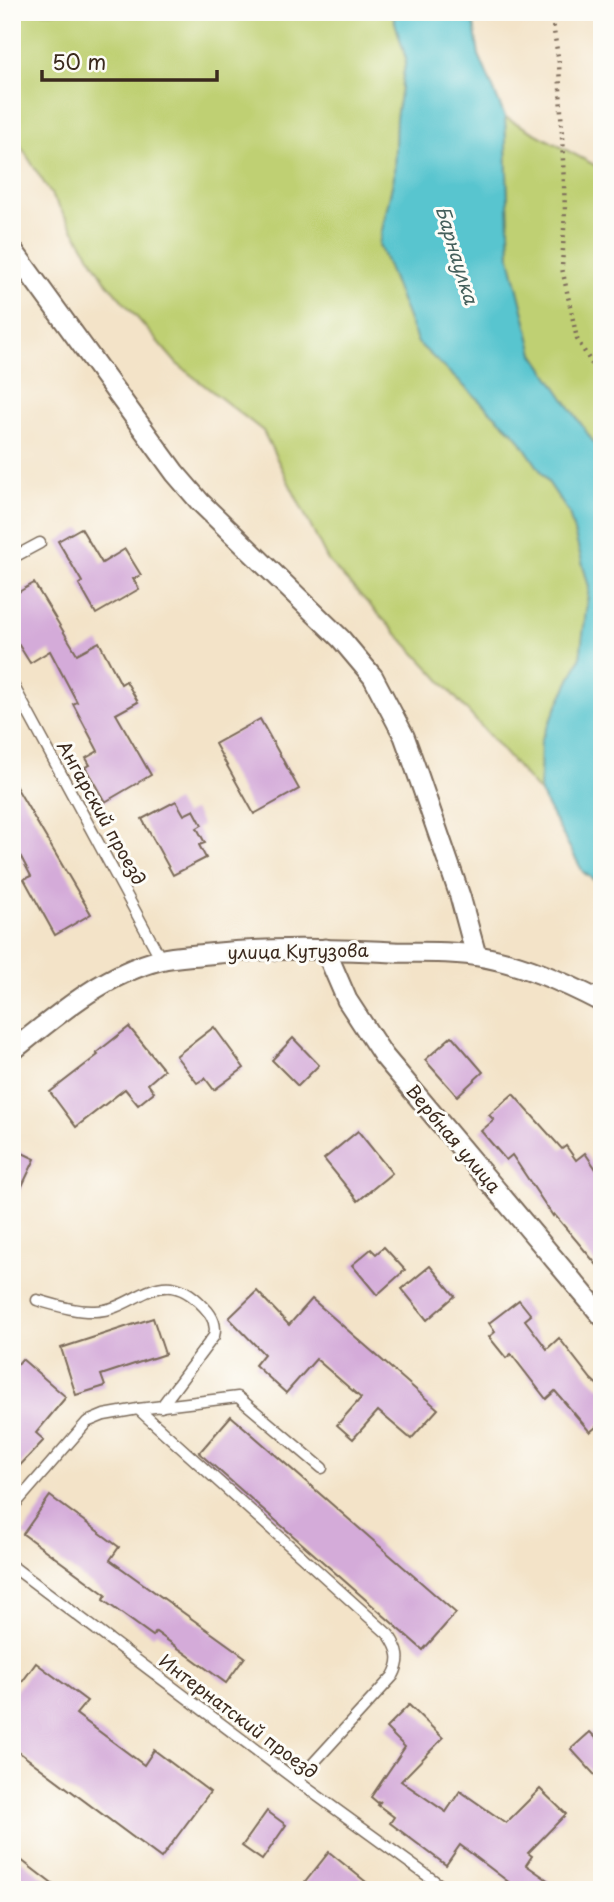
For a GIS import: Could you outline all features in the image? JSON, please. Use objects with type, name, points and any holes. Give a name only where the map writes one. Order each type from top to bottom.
[{"type":"street","points":[[12,250],[175,473],[200,502],[341,639],[373,677],[404,736],[460,896],[476,955]]},
{"type":"street","name":"улица Кутузова","points":[[12,1051],[86,995],[112,980],[161,959],[260,949],[476,955],[524,967],[602,1002]]},
{"type":"street","name":"Вербная улица","points":[[325,949],[347,1000],[383,1055],[602,1315]]},
{"type":"lane","points":[[12,558],[40,542]]},
{"type":"lane","name":"Ангарский проезд","points":[[12,683],[161,959]]},
{"type":"lane","points":[[37,1300],[95,1311],[113,1307],[160,1287],[187,1293],[203,1305],[214,1322],[214,1336],[161,1407]]},
{"type":"lane","points":[[12,1508],[87,1422],[104,1415],[138,1409],[238,1397],[322,1468]]},
{"type":"lane","points":[[138,1409],[389,1635],[396,1646],[399,1656],[393,1676],[297,1781]]},
{"type":"lane","name":"Интернатский проезд","points":[[12,1566],[297,1781],[447,1890]]},
{"type":"path","points":[[551,12],[559,63],[565,197],[562,268],[577,339],[602,381]]},
{"type":"green space","points":[[12,12],[392,12],[406,59],[396,118],[394,177],[379,245],[418,343],[517,436],[569,513],[589,587],[580,659],[541,740],[540,793],[433,672],[328,561],[263,431],[177,364],[107,283],[12,132]]},
{"type":"green space","points":[[505,117],[602,169],[602,455],[534,354],[510,258]]},
{"type":"water","name":"Барнаулка","points":[[392,12],[472,12],[479,55],[505,117],[510,258],[534,354],[602,455],[602,886],[583,872],[540,793],[541,740],[580,659],[589,587],[569,513],[517,436],[418,343],[379,244],[394,177],[396,118],[406,59]]},
{"type":"building","points":[[81,528],[102,563],[125,549],[141,575],[133,579],[139,589],[96,614],[79,584],[82,582],[58,541]]},
{"type":"building","points":[[34,583],[77,654],[99,642],[121,684],[126,681],[138,702],[116,714],[151,775],[105,802],[85,767],[90,765],[86,758],[98,751],[73,704],[77,702],[50,651],[30,663],[12,634],[12,596]]},
{"type":"building","points":[[260,719],[299,789],[254,814],[215,744]]},
{"type":"building","points":[[12,780],[91,914],[55,935],[24,879],[31,876],[12,840]]},
{"type":"building","points":[[176,801],[184,815],[194,810],[202,825],[197,828],[205,843],[199,845],[206,858],[173,875],[142,819]]},
{"type":"building","points":[[129,1027],[164,1070],[148,1084],[154,1092],[138,1105],[125,1089],[76,1127],[50,1092]]},
{"type":"building","points":[[214,1027],[244,1068],[214,1090],[205,1078],[197,1083],[176,1056]]},
{"type":"building","points":[[452,1036],[483,1072],[457,1096],[425,1060]]},
{"type":"building","points":[[293,1038],[319,1065],[298,1086],[272,1060]]},
{"type":"building","points":[[513,1094],[562,1149],[566,1146],[576,1160],[585,1153],[602,1178],[602,1271],[554,1214],[553,1216],[512,1155],[506,1160],[481,1131],[494,1120],[489,1115]]},
{"type":"building","points":[[358,1131],[392,1173],[358,1201],[324,1159]]},
{"type":"building","points":[[12,1148],[35,1159],[12,1207]]},
{"type":"building","points":[[384,1247],[405,1270],[377,1295],[352,1265],[371,1249],[376,1254]]},
{"type":"building","points":[[430,1266],[455,1296],[427,1320],[402,1289]]},
{"type":"building","points":[[257,1291],[289,1325],[312,1299],[438,1409],[411,1439],[378,1411],[353,1439],[337,1425],[361,1398],[316,1359],[286,1393],[255,1365],[264,1354],[229,1318]]},
{"type":"building","points":[[519,1300],[531,1315],[525,1320],[547,1349],[559,1338],[602,1389],[602,1422],[590,1432],[555,1391],[546,1399],[511,1354],[506,1358],[489,1337],[495,1332],[489,1323]]},
{"type":"building","points":[[153,1318],[165,1354],[101,1375],[105,1386],[76,1395],[61,1348]]},
{"type":"building","points":[[22,1359],[66,1397],[36,1433],[44,1440],[12,1474],[12,1371]]},
{"type":"building","points":[[231,1416],[456,1613],[423,1650],[199,1453]]},
{"type":"building","points":[[50,1496],[119,1547],[110,1560],[245,1657],[226,1683],[156,1632],[153,1636],[103,1600],[106,1595],[23,1534]]},
{"type":"building","points":[[36,1663],[87,1701],[76,1714],[144,1765],[154,1750],[210,1792],[161,1858],[12,1747],[12,1696]]},
{"type":"building","points":[[409,1705],[443,1738],[401,1781],[446,1812],[460,1791],[506,1823],[540,1789],[566,1814],[528,1853],[532,1856],[526,1865],[562,1890],[519,1890],[460,1845],[446,1865],[390,1823],[394,1817],[378,1805],[381,1801],[378,1803],[371,1797],[405,1747],[386,1728]]},
{"type":"building","points":[[590,1732],[602,1744],[602,1783],[571,1749]]},
{"type":"building","points":[[267,1811],[286,1825],[262,1860],[242,1846]]},
{"type":"building","points":[[329,1852],[376,1890],[299,1890]]},
{"type":"building","points":[[12,1853],[60,1890],[12,1890]]}]
